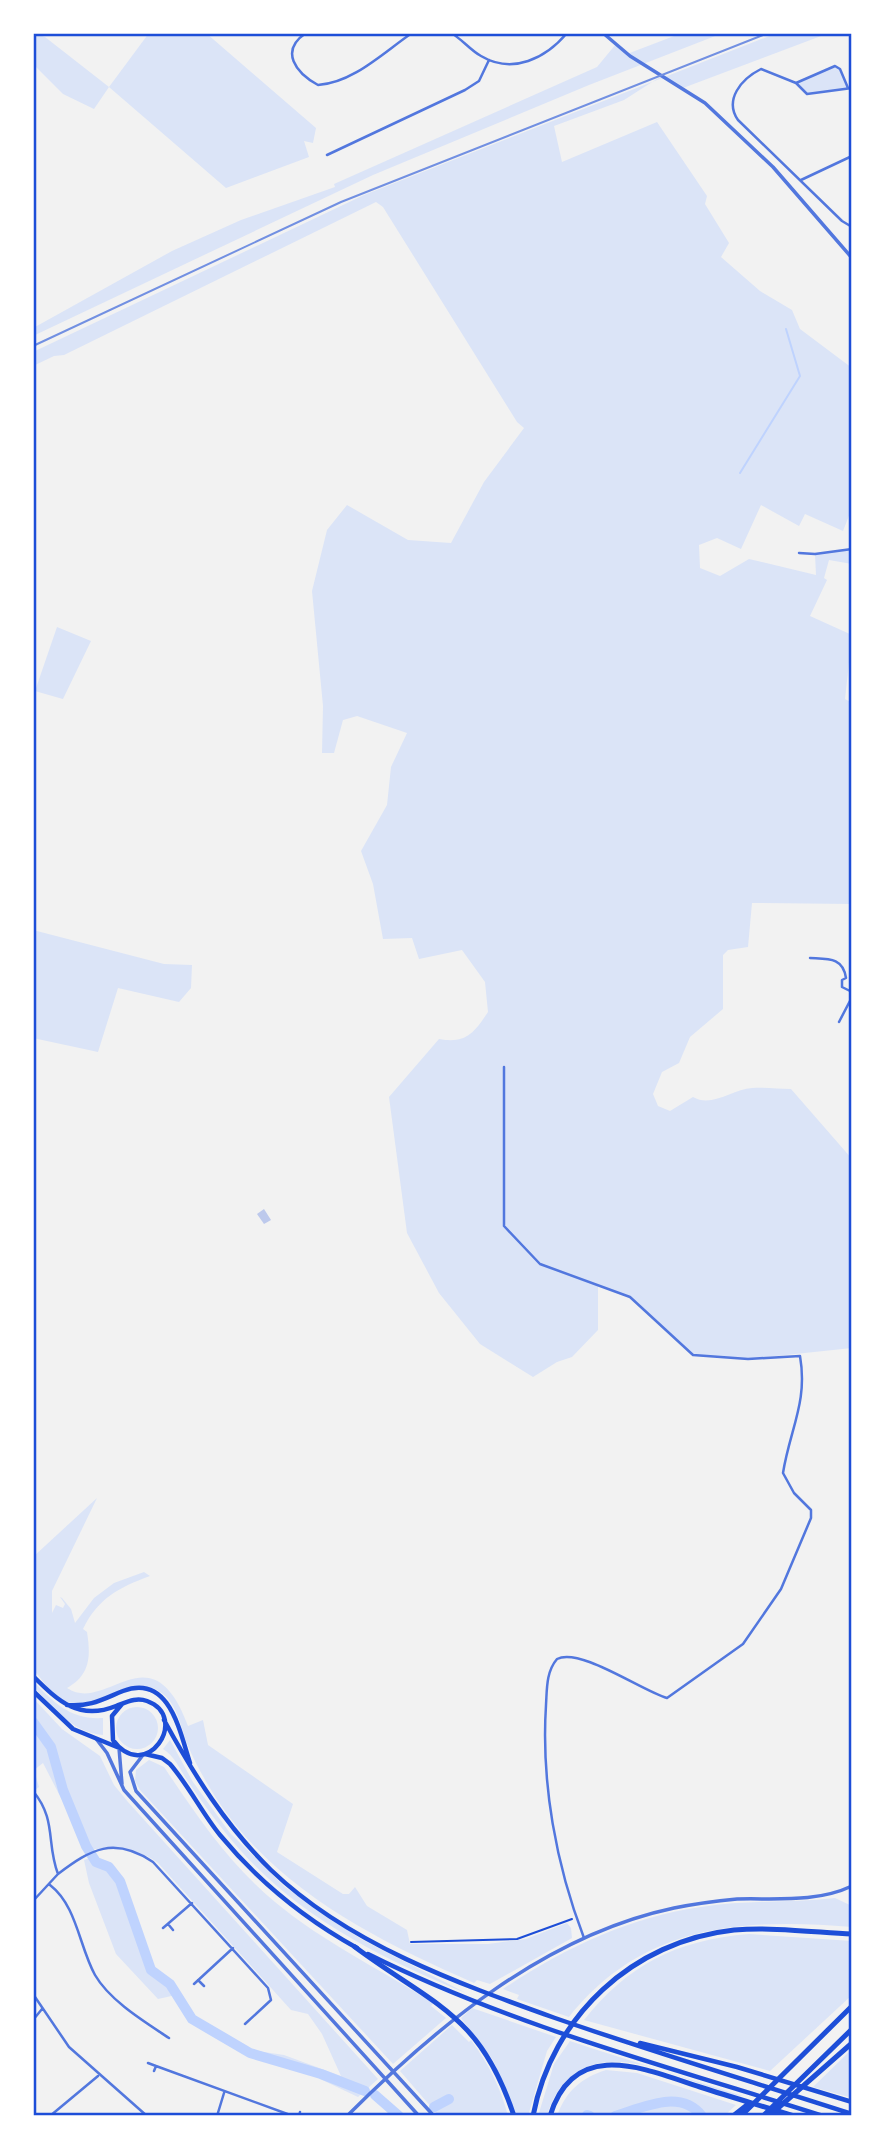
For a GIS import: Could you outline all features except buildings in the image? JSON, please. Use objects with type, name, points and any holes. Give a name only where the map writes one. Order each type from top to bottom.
[{"type":"highway","points":[[33,1676],[65,1705],[89,1711],[132,1700],[147,1701],[156,1707],[194,1774],[228,1824],[272,1871],[353,1929],[411,1960],[505,2000],[852,2114]]},
{"type":"highway","points":[[65,1705],[94,1704],[134,1689],[156,1693],[172,1709],[194,1774]]},
{"type":"highway","points":[[33,1691],[64,1723],[130,1754],[162,1758],[170,1765],[222,1837],[265,1883],[314,1922],[443,2006],[465,2027],[496,2071],[514,2116]]},
{"type":"highway","points":[[119,1748],[110,1733],[110,1724],[116,1709],[122,1704]]},
{"type":"highway","points":[[144,1754],[159,1744],[165,1728],[164,1720]]},
{"type":"highway","points":[[533,2116],[543,2077],[554,2053],[581,2011],[627,1969],[685,1941],[752,1929],[852,1934]]},
{"type":"highway","points":[[355,1947],[460,1996],[498,2010],[823,2116]]},
{"type":"highway","points":[[741,2116],[852,2006]]},
{"type":"highway","points":[[763,2116],[852,2029]]},
{"type":"highway","points":[[599,2033],[737,2067],[852,2102]]},
{"type":"highway","points":[[769,2116],[852,2043]]},
{"type":"highway","points":[[550,2116],[560,2093],[576,2076],[590,2068],[617,2064],[646,2069],[793,2116]]},
{"type":"highway","points":[[733,2116],[764,2092]]},
{"type":"street","points":[[306,33],[293,45],[291,55],[294,66],[318,85],[332,85],[394,49],[412,33]]},
{"type":"street","points":[[451,33],[489,60],[524,64],[547,54],[567,33]]},
{"type":"street","points":[[603,33],[630,56],[693,94],[750,145],[851,257]]},
{"type":"street","points":[[327,155],[479,81],[489,60]]},
{"type":"street","points":[[796,83],[835,66],[840,69],[850,88],[807,94],[796,83],[761,69],[733,96],[731,102],[738,120],[842,221],[852,227]]},
{"type":"street","points":[[801,180],[852,156]]},
{"type":"street","points":[[799,553],[816,554],[852,549]]},
{"type":"street","points":[[810,958],[835,959],[845,967],[846,978]]},
{"type":"street","points":[[852,977],[842,980],[842,987],[852,992]]},
{"type":"street","points":[[838,1022],[852,997]]},
{"type":"street","points":[[504,1067],[504,1226],[540,1264],[629,1297],[693,1355],[748,1359],[800,1356],[804,1381],[800,1415],[783,1473],[787,1484],[812,1513],[781,1589],[743,1644],[671,1697],[662,1697],[592,1664],[569,1657],[562,1657],[553,1664],[548,1675],[543,1745],[555,1831],[584,1939]]},
{"type":"street","points":[[97,1740],[110,1758],[124,1790],[419,2116]]},
{"type":"street","points":[[119,1748],[124,1790]]},
{"type":"street","points":[[144,1754],[131,1768],[132,1786],[434,2116]]},
{"type":"street","points":[[33,1791],[48,1815],[52,1832],[52,1859],[58,1874]]},
{"type":"street","points":[[33,1901],[58,1874],[94,1849],[121,1849],[145,1857],[192,1903],[271,1993],[271,2000],[245,2024]]},
{"type":"street","points":[[201,1877],[209,1870]]},
{"type":"street","points":[[50,1885],[65,1900],[93,1976],[126,2007],[169,2038]]},
{"type":"street","points":[[347,2116],[410,2056],[466,2010],[527,1969],[584,1939],[631,1920],[675,1908],[727,1900],[817,1896],[852,1886]]},
{"type":"street","points":[[163,1928],[192,1903]]},
{"type":"street","points":[[168,1924],[173,1930]]},
{"type":"street","points":[[194,1984],[233,1948]]},
{"type":"street","points":[[198,1980],[204,1986]]},
{"type":"street","points":[[33,1994],[69,2047],[147,2116]]},
{"type":"street","points":[[33,2020],[42,2009]]},
{"type":"street","points":[[160,2038],[163,2034]]},
{"type":"street","points":[[148,2063],[293,2116]]},
{"type":"street","points":[[154,2071],[156,2066]]},
{"type":"street","points":[[50,2116],[99,2075]]},
{"type":"street","points":[[217,2116],[224,2093]]},
{"type":"path","points":[[411,1942],[476,1942],[529,1937],[576,1917]]},
{"type":"shaded area","points":[[33,33],[45,37],[109,87],[94,109],[63,94],[33,64]]},
{"type":"shaded area","points":[[149,33],[206,33],[316,128],[313,143],[304,141],[309,157],[226,188],[109,87]]},
{"type":"shaded area","points":[[682,33],[723,33],[589,85],[373,175],[33,336],[33,321],[35,327],[172,251],[241,220],[335,187],[334,184],[597,67],[616,44],[627,54]]},
{"type":"shaded area","points":[[777,33],[829,33],[683,88],[662,78]]},
{"type":"shaded area","points":[[835,66],[840,69],[848,88],[807,94],[796,83]]},
{"type":"shaded area","points":[[652,82],[624,100],[554,126],[562,162],[657,122],[707,196],[705,204],[729,243],[721,257],[760,291],[792,310],[800,329],[852,368],[852,508],[843,531],[805,514],[799,526],[761,505],[741,549],[717,538],[699,545],[700,568],[720,576],[749,559],[816,575],[815,554],[852,549],[852,564],[829,560],[824,578],[827,580],[810,616],[852,635],[845,699],[852,703],[852,904],[752,903],[748,947],[728,950],[723,955],[723,1009],[690,1037],[679,1063],[662,1072],[653,1094],[658,1106],[670,1111],[693,1097],[708,1100],[752,1088],[791,1089],[852,1159],[852,1348],[748,1359],[693,1355],[630,1297],[598,1286],[598,1330],[572,1357],[557,1362],[533,1377],[480,1344],[439,1293],[407,1233],[389,1097],[439,1039],[463,1038],[478,1026],[488,1012],[485,982],[462,950],[419,959],[412,938],[383,939],[373,884],[361,851],[387,805],[391,767],[407,733],[357,716],[343,720],[334,753],[322,753],[323,706],[312,591],[327,530],[347,505],[408,540],[451,543],[484,482],[524,428],[517,422],[383,207],[376,202],[64,355],[54,356],[33,366],[33,352],[364,195]]},
{"type":"shaded area","points":[[57,627],[91,641],[63,699],[35,691]]},
{"type":"shaded area","points":[[33,930],[164,964],[192,965],[191,988],[179,1002],[118,988],[98,1052],[33,1038]]},
{"type":"shaded area","points":[[97,1498],[52,1591],[52,1613],[56,1605],[63,1608],[65,1604],[60,1597],[71,1609],[75,1623],[94,1598],[114,1583],[144,1572],[150,1576],[111,1595],[89,1618],[83,1629],[87,1632],[87,1664],[75,1683],[67,1688],[82,1693],[98,1691],[129,1680],[144,1678],[159,1682],[174,1697],[188,1726],[203,1720],[208,1745],[293,1804],[277,1852],[343,1894],[349,1894],[355,1887],[367,1906],[407,1930],[410,1944],[488,1944],[526,1939],[567,1923],[571,1928],[572,1938],[490,1984],[477,1980],[474,1983],[438,1967],[367,1931],[333,1910],[270,1862],[242,1833],[218,1801],[191,1753],[176,1711],[163,1694],[150,1687],[138,1686],[88,1702],[75,1703],[62,1700],[54,1694],[33,1669],[33,1557]]},
{"type":"shaded area","points":[[33,1681],[56,1703],[72,1713],[103,1718],[103,1735],[82,1729],[64,1718],[33,1686]]},
{"type":"shaded area","points":[[33,1698],[62,1729],[100,1756],[114,1785],[128,1802],[378,2079],[358,2097],[316,2077],[242,2053],[245,2049],[284,2055],[341,2076],[322,2034],[308,2014],[291,2010],[158,1863],[144,1855],[128,1851],[94,1849],[91,1845],[83,1850],[80,1835],[43,1763],[34,1770],[39,1787],[35,1790],[33,1784]]},
{"type":"shaded area","points":[[137,1707],[152,1713],[158,1728],[152,1743],[137,1749],[122,1743],[116,1728],[122,1713]]},
{"type":"shaded area","points":[[170,1740],[193,1782],[230,1833],[285,1887],[361,1939],[466,1993],[345,1935],[290,1897],[241,1851],[220,1826],[174,1760],[163,1749]]},
{"type":"shaded area","points":[[149,1760],[164,1767],[228,1856],[275,1902],[332,1943],[433,2003],[431,2006],[446,2018],[393,2064],[140,1790],[135,1781],[136,1770]]},
{"type":"shaded area","points":[[93,1857],[109,1867],[120,1881],[151,1970],[170,1984],[176,1995],[158,1999],[116,1954],[89,1883],[84,1860]]},
{"type":"shaded area","points":[[835,1898],[852,1906],[852,1927],[772,1924],[734,1927],[697,1934],[662,1945],[629,1962],[598,1986],[569,2017],[517,1999],[519,1995],[503,1989],[573,1948],[648,1918],[718,1905]]},
{"type":"shaded area","points":[[749,1934],[852,1941],[852,1995],[770,2071],[584,2020],[618,1985],[655,1959],[698,1942]]},
{"type":"shaded area","points":[[472,2008],[556,2037],[547,2051],[528,2116],[516,2116],[493,2060],[461,2018]]},
{"type":"shaded area","points":[[452,2025],[469,2042],[471,2040],[483,2058],[498,2086],[508,2116],[439,2116],[400,2071]]},
{"type":"shaded area","points":[[570,2041],[659,2070],[624,2062],[589,2066],[564,2083],[547,2116],[538,2116],[554,2064]]},
{"type":"shaded area","points":[[852,2049],[852,2098],[813,2087]]},
{"type":"shaded area","points":[[606,2070],[637,2073],[736,2105],[724,2116],[557,2116],[565,2099],[576,2087],[589,2077]]},
{"type":"shaded area","points":[[664,2071],[743,2096],[728,2093]]},
{"type":"waterway","points":[[740,473],[800,376],[786,329]]},
{"type":"waterway","points":[[33,1722],[51,1747],[63,1790],[86,1846],[96,1862],[109,1867],[120,1881],[151,1970],[170,1984],[192,2019],[250,2053],[321,2074],[365,2091]]},
{"type":"waterway","points":[[375,2095],[399,2116]]},
{"type":"waterway","points":[[434,2107],[449,2099]]},
{"type":"waterway","points":[[615,2116],[660,2102],[683,2103],[702,2116]]},
{"type":"railway","points":[[33,346],[341,202],[768,33]]}]
